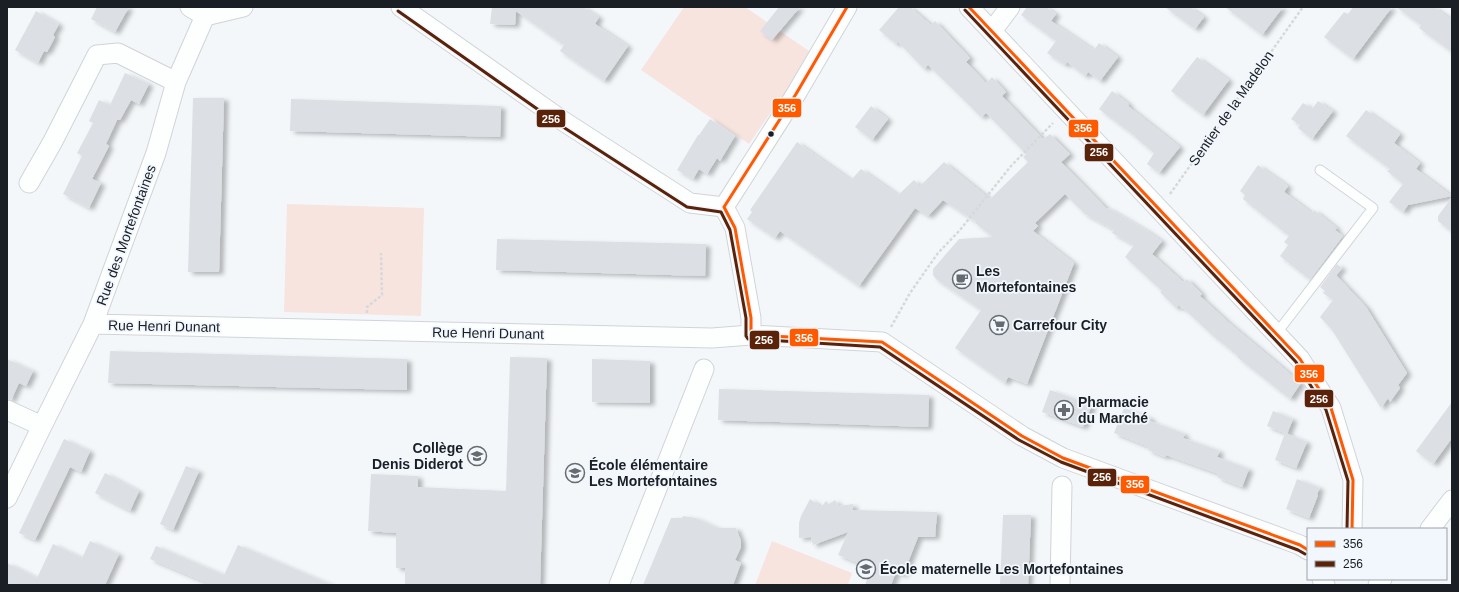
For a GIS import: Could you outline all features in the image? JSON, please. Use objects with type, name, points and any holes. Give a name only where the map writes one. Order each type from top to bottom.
[{"type":"street","points":[[203,10],[243,7]]},
{"type":"street","points":[[401,7],[563,121],[690,203],[724,207]]},
{"type":"street","points":[[724,207],[796,94],[847,7]]},
{"type":"street","points":[[969,7],[1300,358],[1331,408],[1353,480],[1352,528]]},
{"type":"street","points":[[992,31],[1010,7]]},
{"type":"street","name":"Rue des Mortefontaines","points":[[7,498],[93,324],[156,153],[176,82],[203,10]]},
{"type":"street","points":[[28,183],[52,143],[97,55],[118,53],[176,82]]},
{"type":"street","points":[[724,207],[735,228],[751,318],[751,335]]},
{"type":"street","name":"Rue Henri Dunant","points":[[93,324],[712,338],[751,335],[882,342]]},
{"type":"street","points":[[882,342],[1022,436],[1063,458],[1300,545],[1307,549]]},
{"type":"street","points":[[619,585],[704,369]]},
{"type":"street","points":[[7,410],[42,426]]},
{"type":"street","points":[[1060,585],[1062,486]]},
{"type":"street","points":[[1431,528],[1452,500]]},
{"type":"lane","points":[[1276,334],[1373,208],[1320,170]]},
{"type":"path","name":"Sentier de la Madelon","points":[[1159,209],[1303,7]]},
{"type":"path","points":[[882,342],[910,293],[938,253],[960,230],[1011,166],[1066,110]]},
{"type":"path","points":[[368,330],[367,307],[382,295],[381,252]]},
{"type":"shaded area","points":[[684,7],[745,7],[812,53],[749,144],[641,70]]},
{"type":"shaded area","points":[[287,204],[424,208],[421,316],[284,312]]},
{"type":"shaded area","points":[[772,541],[852,573],[848,585],[755,585]]},
{"type":"building","points":[[97,7],[129,7],[115,32],[91,19]]},
{"type":"building","points":[[492,7],[583,7],[599,17],[595,24],[628,46],[604,81],[560,51],[564,45],[516,11],[515,25],[490,24]]},
{"type":"building","points":[[779,7],[800,7],[772,40],[760,31]]},
{"type":"building","points":[[899,7],[910,7],[931,25],[935,21],[970,58],[966,62],[986,83],[992,77],[1006,92],[1002,96],[1043,139],[1050,134],[1070,154],[1061,162],[1107,209],[1108,208],[1146,230],[1162,241],[1152,254],[1183,282],[1187,279],[1202,294],[1200,296],[1228,322],[1301,383],[1290,399],[1237,357],[1238,356],[1212,335],[1183,308],[1182,309],[1179,305],[1176,308],[1160,292],[1162,291],[1125,257],[1134,245],[1112,233],[1114,230],[1085,214],[1065,194],[1035,223],[1038,226],[1033,231],[1074,263],[1027,384],[1008,377],[1005,383],[955,348],[981,310],[936,279],[933,275],[933,269],[959,239],[993,237],[975,223],[976,222],[943,200],[928,216],[915,208],[859,286],[780,231],[775,238],[747,219],[752,212],[750,210],[797,142],[851,180],[861,169],[898,195],[914,180],[920,186],[944,162],[990,199],[1028,162],[1023,157],[1026,154],[986,113],[981,117],[928,65],[924,69],[898,42],[896,44],[879,30]]},
{"type":"building","points":[[1027,7],[1046,7],[1056,14],[1051,21],[1094,50],[1099,43],[1118,57],[1100,81],[1088,72],[1085,76],[1067,62],[1065,65],[1047,53],[1056,41],[1021,15]]},
{"type":"building","points":[[1165,7],[1190,7],[1204,17],[1195,29]]},
{"type":"building","points":[[1225,7],[1283,7],[1262,35]]},
{"type":"building","points":[[1353,7],[1392,7],[1353,59],[1324,37],[1344,12],[1348,14]]},
{"type":"building","points":[[1396,7],[1434,7],[1452,20],[1452,52],[1419,28],[1421,25]]},
{"type":"building","points":[[36,11],[59,24],[53,35],[55,37],[47,52],[44,51],[38,63],[15,50]]},
{"type":"building","points":[[1197,57],[1229,80],[1203,115],[1171,91]]},
{"type":"building","points":[[125,73],[149,84],[139,104],[131,100],[120,120],[117,120],[106,144],[109,146],[92,179],[101,183],[89,208],[63,194],[82,156],[77,153],[93,123],[89,121],[99,100],[110,105]]},
{"type":"building","points":[[1112,91],[1129,104],[1128,106],[1180,147],[1159,173],[1147,164],[1154,153],[1136,137],[1099,109]]},
{"type":"building","points":[[193,98],[224,98],[219,272],[188,272]]},
{"type":"building","points":[[291,99],[501,106],[500,137],[290,131]]},
{"type":"building","points":[[1318,101],[1333,111],[1312,139],[1298,128],[1300,125],[1291,119],[1303,103],[1312,109]]},
{"type":"building","points":[[871,106],[888,119],[872,140],[855,127]]},
{"type":"building","points":[[1366,110],[1400,134],[1394,143],[1420,163],[1416,169],[1452,196],[1408,205],[1403,212],[1389,202],[1403,184],[1387,171],[1390,169],[1346,136]]},
{"type":"building","points":[[710,119],[735,136],[720,161],[717,158],[707,174],[699,169],[693,179],[677,170],[698,135]]},
{"type":"building","points":[[1258,165],[1288,186],[1284,192],[1312,213],[1314,210],[1337,228],[1335,230],[1343,236],[1310,280],[1280,256],[1288,245],[1284,242],[1289,236],[1243,199],[1245,195],[1240,191]]},
{"type":"building","points":[[1452,197],[1452,232],[1438,221],[1438,216]]},
{"type":"building","points":[[497,239],[706,244],[705,276],[496,270]]},
{"type":"building","points":[[1337,264],[1342,268],[1336,275],[1366,307],[1407,373],[1398,385],[1400,388],[1390,402],[1388,398],[1381,408],[1332,330],[1320,317],[1333,300],[1323,293],[1325,291],[1320,287]]},
{"type":"building","points":[[110,351],[407,359],[407,390],[108,383]]},
{"type":"building","points":[[510,357],[547,358],[540,585],[405,585],[405,568],[396,568],[396,533],[368,531],[371,474],[418,476],[418,487],[506,491]]},
{"type":"building","points":[[7,359],[33,371],[26,386],[19,383],[11,400],[7,399]]},
{"type":"building","points":[[592,359],[650,361],[650,403],[592,402]]},
{"type":"building","points":[[719,389],[929,395],[928,427],[718,420]]},
{"type":"building","points":[[1050,390],[1092,405],[1083,427],[1042,412]]},
{"type":"building","points":[[1452,402],[1452,438],[1433,464],[1416,451]]},
{"type":"building","points":[[1124,408],[1151,418],[1150,421],[1185,434],[1183,438],[1220,451],[1217,457],[1249,469],[1242,487],[1217,477],[1219,474],[1166,455],[1165,457],[1148,450],[1149,447],[1114,433]]},
{"type":"building","points":[[1273,411],[1293,419],[1287,434],[1267,426]]},
{"type":"building","points":[[1285,433],[1307,442],[1296,468],[1275,460]]},
{"type":"building","points":[[64,439],[90,451],[81,472],[70,467],[35,540],[19,533]]},
{"type":"building","points":[[186,466],[199,471],[173,530],[160,524]]},
{"type":"building","points":[[105,473],[139,491],[130,511],[95,493]]},
{"type":"building","points":[[1297,479],[1320,488],[1309,518],[1286,509]]},
{"type":"building","points":[[810,499],[821,507],[826,501],[829,504],[835,500],[839,506],[853,504],[853,510],[937,512],[935,537],[918,537],[903,575],[896,572],[891,585],[865,585],[871,568],[838,555],[848,532],[813,545],[811,537],[799,538],[799,523]]},
{"type":"building","points":[[1003,515],[1031,515],[1028,585],[1000,585]]},
{"type":"building","points":[[683,516],[696,518],[717,528],[736,528],[741,541],[741,547],[735,560],[741,563],[733,585],[643,585],[671,518],[682,518]]},
{"type":"building","points":[[90,541],[119,554],[105,585],[7,585],[7,563],[37,578],[53,544],[82,558]]},
{"type":"building","points":[[238,545],[332,585],[212,585],[150,559],[156,546],[224,575]]},
{"type":"transit line","name":"356","points":[[724,207],[796,94],[847,7]]},
{"type":"transit line","name":"356","points":[[969,7],[1300,359],[1331,408],[1353,480],[1352,528]]},
{"type":"transit line","name":"256","points":[[965,10],[1296,362],[1326,410],[1348,481],[1347,528]]},
{"type":"transit line","name":"256","points":[[398,11],[560,125],[687,207],[721,212],[730,230],[746,318],[746,336],[748,339],[880,347],[1019,440],[1061,462],[1298,550],[1305,554]]},
{"type":"transit line","name":"356","points":[[724,207],[735,228],[751,318],[751,335],[882,342],[1022,436],[1063,458],[1300,545],[1307,549]]},
{"type":"place","name":"Les Mortefontaines","points":[[962,279]]},
{"type":"place","name":"Carrefour City","points":[[999,325]]},
{"type":"place","name":"Pharmacie du Marché","points":[[1064,410]]},
{"type":"place","name":"Collège Denis Diderot","points":[[477,456]]},
{"type":"place","name":"École élémentaire Les Mortefontaines","points":[[575,473]]},
{"type":"place","name":"École maternelle Les Mortefontaines","points":[[866,569]]}]
